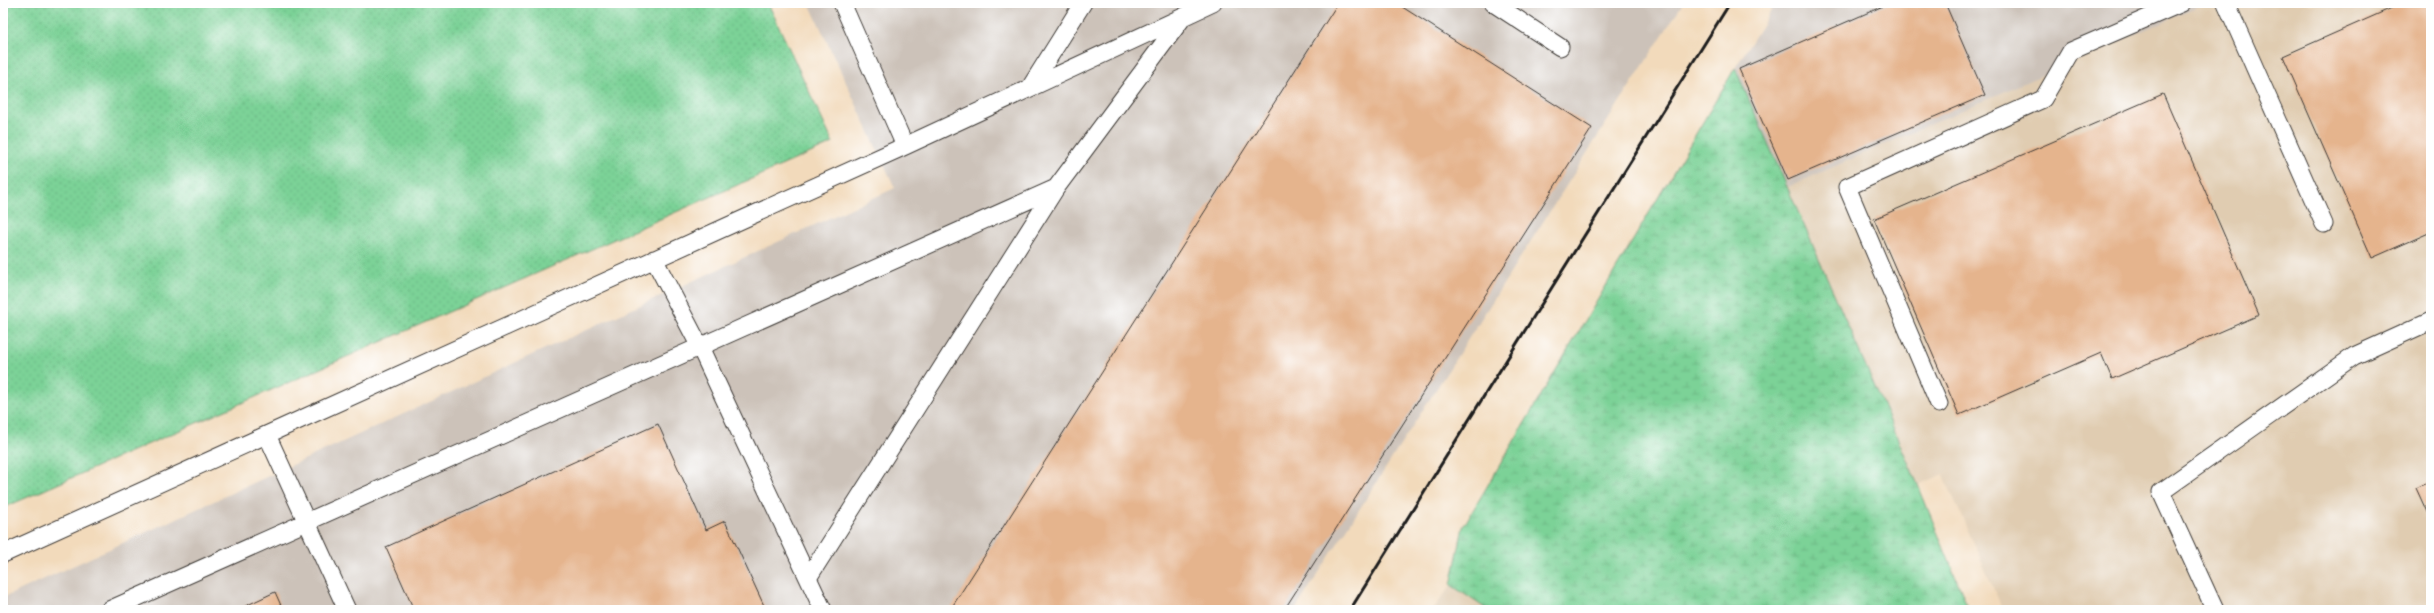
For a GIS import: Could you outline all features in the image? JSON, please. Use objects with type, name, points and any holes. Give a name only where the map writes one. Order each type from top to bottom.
[{"type":"lane","points":[[842,3],[905,146]]},
{"type":"lane","points":[[1031,86],[1083,3]]},
{"type":"lane","points":[[3,554],[905,146],[1031,86],[1213,3]]},
{"type":"lane","points":[[1493,3],[1560,47]]},
{"type":"lane","points":[[1939,404],[1847,187],[2043,99],[2071,51],[2182,3]]},
{"type":"lane","points":[[2226,3],[2324,224]]},
{"type":"lane","points":[[808,578],[1056,188],[1182,18]]},
{"type":"lane","points":[[109,610],[1056,188]]},
{"type":"lane","points":[[654,259],[700,347],[823,610]]},
{"type":"lane","points":[[2215,610],[2161,492],[2354,356],[2431,321]]},
{"type":"lane","points":[[267,435],[347,610]]},
{"type":"shaded area","points":[[809,3],[1683,3],[1295,610],[3,610],[3,598],[895,188]]},
{"type":"shaded area","points":[[1776,3],[2206,3],[1788,187],[1735,68]]},
{"type":"shaded area","points":[[2206,3],[2431,3],[2431,610],[2003,610],[1943,474],[1918,485],[1788,187]]},
{"type":"shaded area","points":[[1451,585],[1488,610],[1433,610]]},
{"type":"green space","points":[[3,3],[768,3],[833,143],[3,508]]},
{"type":"green space","points":[[1735,68],[1918,485],[1969,610],[1488,610],[1451,585],[1463,527]]},
{"type":"building","points":[[1338,3],[1396,3],[1592,128],[1284,610],[950,610]]},
{"type":"building","points":[[1890,3],[1945,3],[1985,95],[1788,180],[1739,69]]},
{"type":"building","points":[[2403,3],[2431,3],[2431,232],[2372,258],[2283,56]]},
{"type":"building","points":[[2163,94],[2259,315],[2112,379],[2101,353],[1959,415],[1874,219]]},
{"type":"building","points":[[658,424],[706,530],[725,521],[766,610],[414,610],[386,547]]},
{"type":"building","points":[[2431,481],[2431,521],[2416,488]]},
{"type":"building","points":[[275,592],[283,610],[237,610]]},
{"type":"railway","points":[[1350,610],[1730,3]]}]
